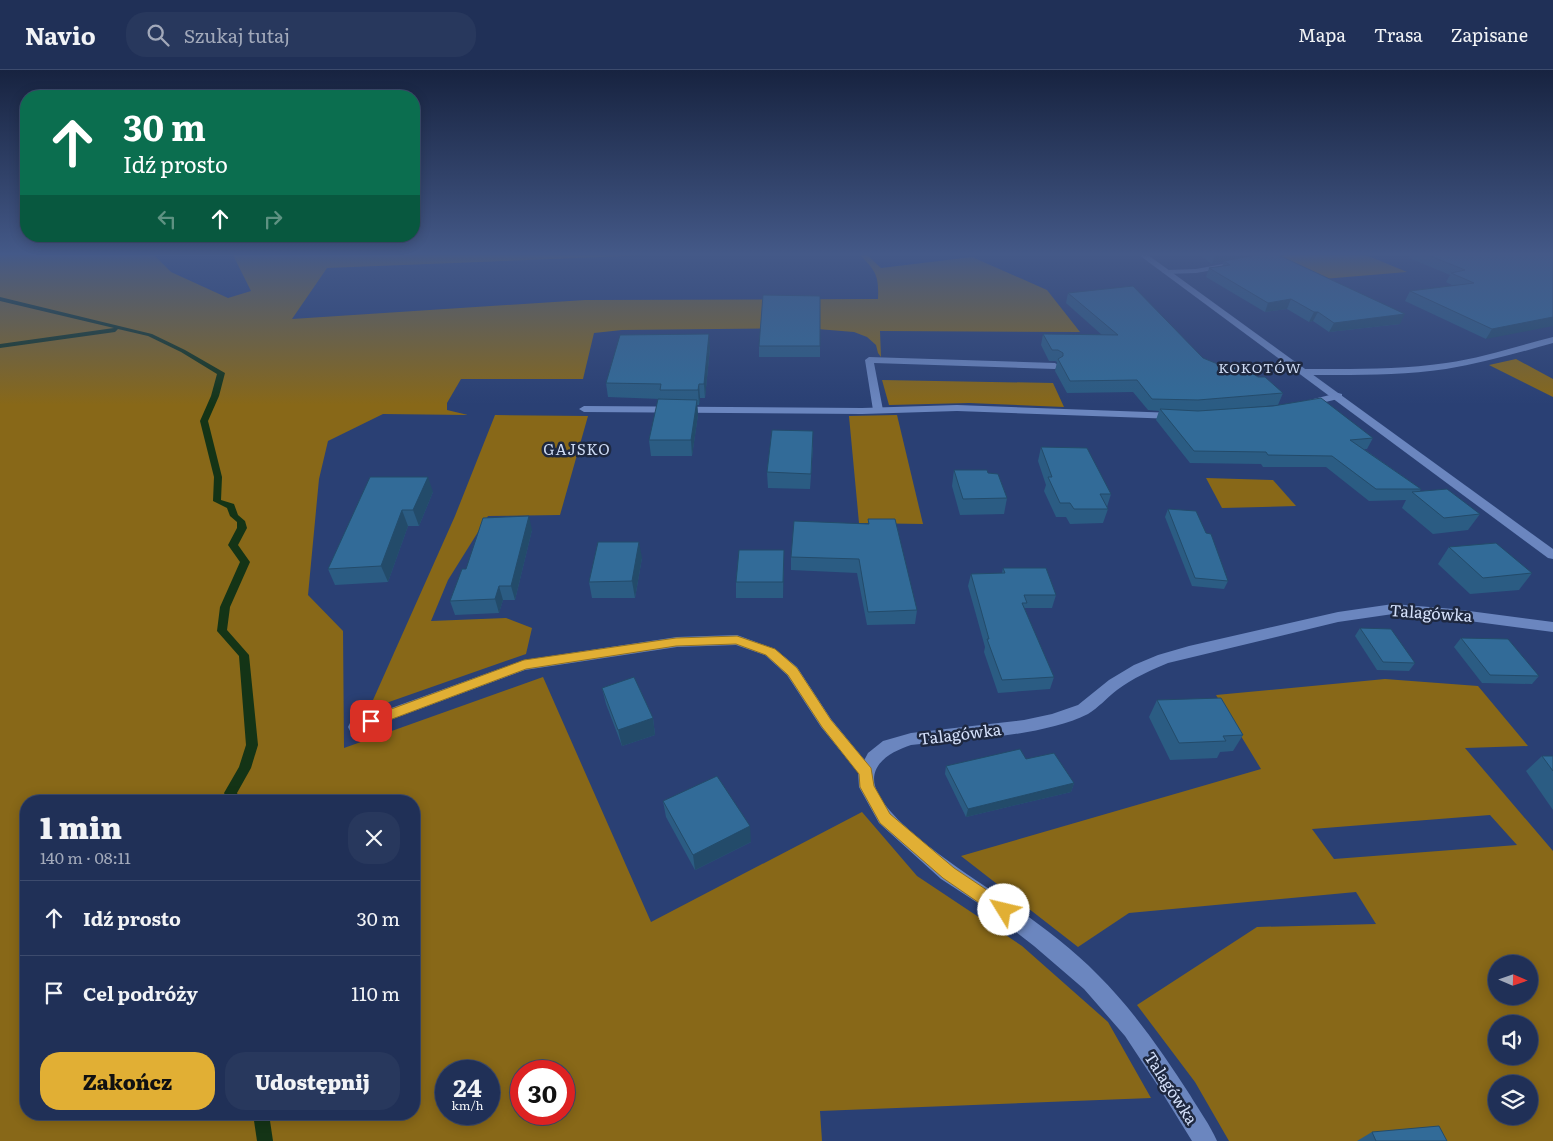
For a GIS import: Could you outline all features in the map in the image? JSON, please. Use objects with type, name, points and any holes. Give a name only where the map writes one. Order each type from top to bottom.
[{"type":"street","points":[[1212,305],[1553,554]]},
{"type":"street","points":[[1305,372],[1372,372],[1464,363],[1553,340]]},
{"type":"street","points":[[1541,343],[1553,349]]},
{"type":"street","points":[[1296,406],[1338,396]]},
{"type":"street","points":[[584,409],[878,410],[958,408],[1184,416]]},
{"type":"street","name":"Talagówka","points":[[1205,1141],[1166,1078],[1132,1029],[1091,982],[1041,939],[992,901],[948,873],[885,818],[867,787],[866,772],[874,758],[889,746],[911,739],[1024,726],[1054,720],[1082,709],[1114,684],[1138,669],[1163,659],[1189,651],[1338,617],[1393,609],[1553,626]]},
{"type":"lane","points":[[878,410],[869,360],[1055,366]]},
{"type":"lane","points":[[355,727],[524,665],[676,642],[737,640],[770,652],[792,672],[826,723],[866,772]]},
{"type":"shaded area","points":[[0,305],[302,305],[292,319],[508,305],[1059,305],[1080,332],[880,331],[881,357],[876,345],[867,337],[854,332],[805,328],[622,330],[594,333],[583,379],[461,379],[447,403],[447,410],[468,415],[383,414],[328,441],[319,479],[308,595],[343,631],[344,748],[543,677],[651,922],[862,812],[917,876],[1022,946],[1108,1022],[1151,1098],[820,1111],[822,1141],[0,1141]]},
{"type":"shaded area","points":[[1516,359],[1553,379],[1553,397],[1489,365]]},
{"type":"shaded area","points":[[882,380],[1053,383],[1064,407],[969,403],[889,405]]},
{"type":"shaded area","points":[[495,415],[588,416],[560,515],[488,516],[448,580],[431,621],[506,618],[532,628],[526,654],[369,709],[455,516]]},
{"type":"shaded area","points":[[897,415],[923,524],[859,523],[849,416]]},
{"type":"shaded area","points":[[1206,478],[1273,480],[1296,506],[1222,508]]},
{"type":"shaded area","points":[[1385,679],[1478,686],[1528,746],[1465,748],[1553,851],[1553,1141],[1229,1141],[1195,1082],[1137,1005],[1257,927],[1376,924],[1356,892],[1129,913],[1078,947],[961,856],[1261,769],[1216,695]],"holes":[[[1490,815],[1517,845],[1334,859],[1312,829]]]},
{"type":"building","points":[[762,305],[820,305],[820,346],[759,346]]},
{"type":"building","points":[[1082,305],[1151,305],[1203,358],[1220,365],[1239,364],[1258,377],[1265,377],[1283,393],[1198,400],[1152,399],[1137,380],[1070,381],[1058,359],[1063,356],[1063,353],[1058,350],[1052,350],[1043,334],[1118,335]]},
{"type":"building","points":[[1302,305],[1386,305],[1405,314],[1334,323],[1318,312],[1314,312]]},
{"type":"building","points":[[1440,305],[1553,305],[1553,317],[1492,329]]},
{"type":"building","points":[[709,334],[704,384],[699,384],[698,390],[660,390],[661,384],[606,383],[620,335]]},
{"type":"building","points":[[1321,398],[1373,438],[1350,440],[1421,489],[1376,489],[1332,456],[1268,455],[1266,452],[1194,451],[1160,409],[1198,411],[1273,406]]},
{"type":"building","points":[[658,399],[697,400],[691,440],[649,440]]},
{"type":"building","points":[[772,430],[813,431],[811,474],[767,472]]},
{"type":"building","points":[[1041,447],[1087,448],[1111,494],[1100,494],[1108,509],[1074,509],[1070,503],[1060,503],[1048,477],[1052,477]]},
{"type":"building","points":[[954,470],[987,470],[988,473],[998,474],[1007,498],[963,499]]},
{"type":"building","points":[[370,477],[428,477],[413,510],[402,510],[381,566],[328,569]]},
{"type":"building","points":[[1447,489],[1480,514],[1444,518],[1412,492]]},
{"type":"building","points":[[1168,509],[1196,511],[1206,533],[1211,534],[1228,581],[1195,578]]},
{"type":"building","points":[[529,516],[511,586],[499,586],[495,599],[450,601],[462,569],[466,569],[483,518]]},
{"type":"building","points":[[868,519],[895,519],[917,610],[868,612],[859,559],[791,557],[794,521],[869,524]]},
{"type":"building","points":[[598,542],[639,542],[632,581],[589,582]]},
{"type":"building","points":[[1496,543],[1532,573],[1483,578],[1449,547]]},
{"type":"building","points":[[739,550],[784,550],[783,582],[736,582]]},
{"type":"building","points":[[1003,568],[1046,568],[1056,595],[1024,595],[1027,603],[1022,603],[1054,677],[1002,680],[987,639],[989,639],[971,574],[1005,573]]},
{"type":"building","points":[[1360,628],[1391,629],[1415,663],[1383,662]]},
{"type":"building","points":[[1461,638],[1508,639],[1539,676],[1490,675]]},
{"type":"building","points":[[634,677],[653,718],[618,730],[602,688]]},
{"type":"building","points":[[1221,698],[1243,735],[1223,736],[1226,741],[1179,743],[1157,700]]},
{"type":"building","points":[[1020,749],[1026,759],[1054,753],[1074,783],[968,809],[946,766]]},
{"type":"building","points":[[1542,756],[1553,756],[1553,771]]},
{"type":"building","points":[[717,776],[750,826],[693,855],[663,801]]},
{"type":"building","points":[[1439,1126],[1447,1141],[1376,1141],[1372,1132]]},
{"type":"waterway","points":[[25,305],[150,335],[221,373],[215,396],[204,421],[218,477],[217,501],[231,506],[234,516],[241,521],[242,528],[233,545],[245,562],[225,607],[222,631],[244,655],[252,745],[245,768],[230,793],[231,795]]},
{"type":"waterway","points":[[0,346],[115,330]]},
{"type":"waterway","points":[[262,1120],[265,1141]]},
{"type":"district","name":"KOKOTÓW","points":[[1260,368]]},
{"type":"district","name":"GAJSKO","points":[[577,450]]},
{"type":"route","points":[[371,721],[524,665],[676,642],[737,640],[770,652],[792,672],[826,723],[866,772],[867,787],[885,818],[901,834],[948,873],[1004,910]]}]
